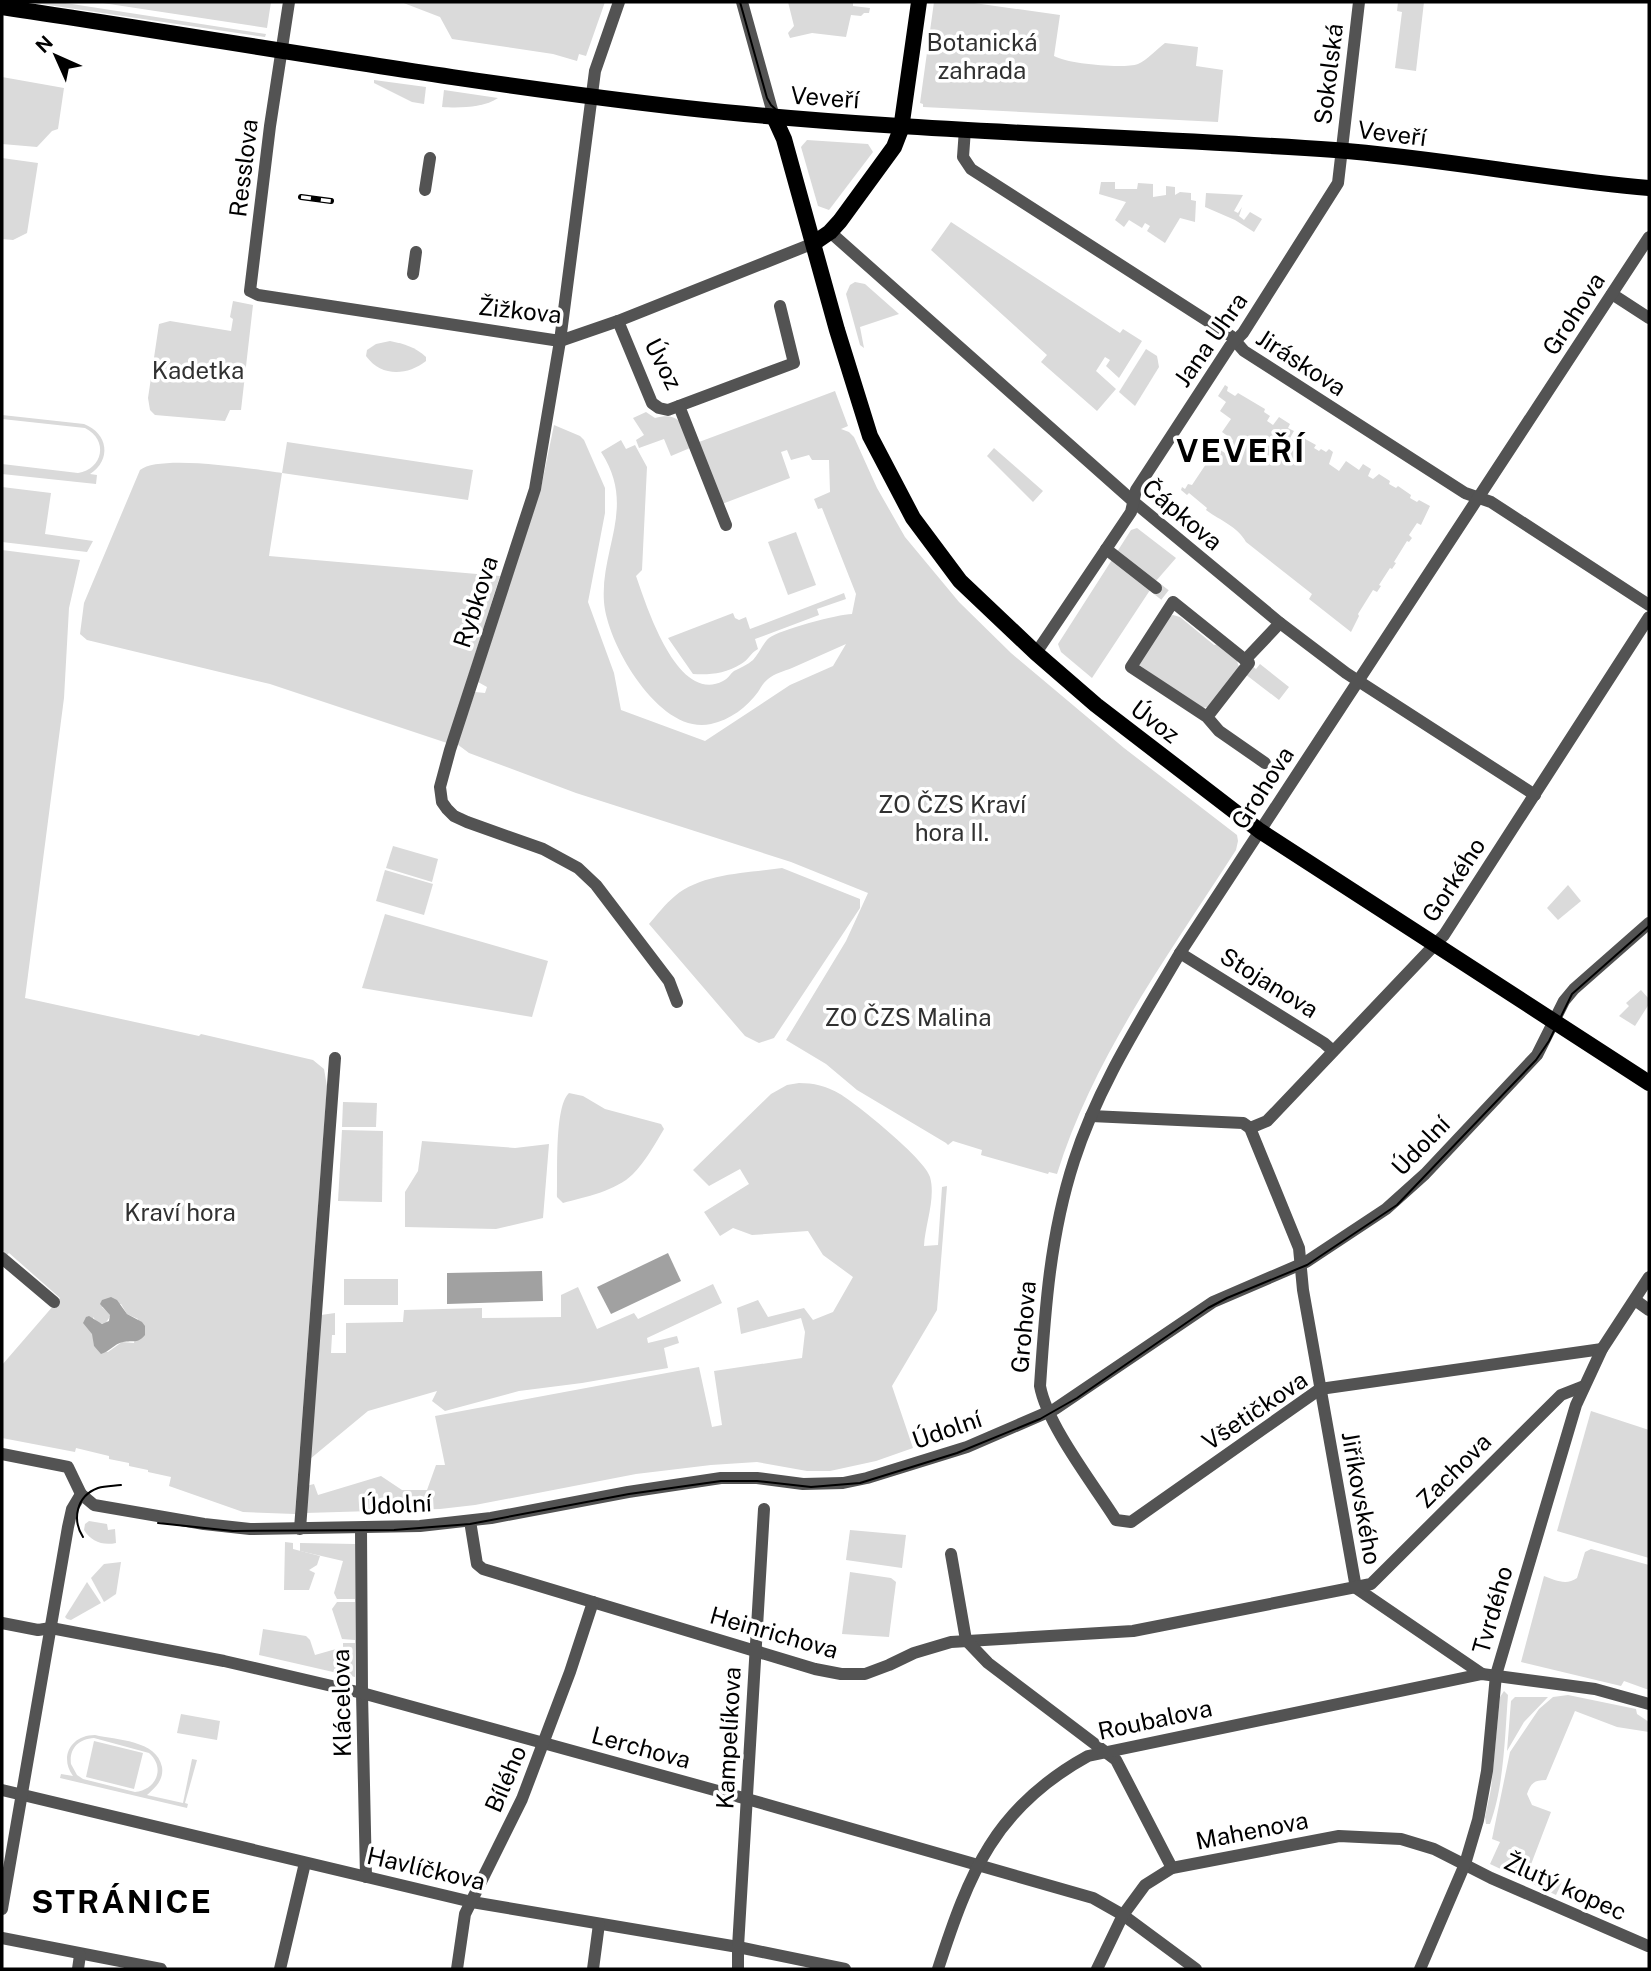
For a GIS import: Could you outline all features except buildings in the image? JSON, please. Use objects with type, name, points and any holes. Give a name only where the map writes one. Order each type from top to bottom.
[{"type":"main road","points":[[814,243],[830,232],[894,146],[902,126],[919,2]]},
{"type":"main road","name":"Veveří","points":[[2,7],[592,97],[774,117],[1341,151],[1649,188]]},
{"type":"main road","name":"Úvoz","points":[[774,117],[784,139],[837,330],[870,436],[909,511],[960,581],[1096,705],[1260,831],[1649,1083]]},
{"type":"street","name":"Resslova","points":[[250,291],[270,126],[289,2]]},
{"type":"street","name":"Rybkova","points":[[619,2],[595,71],[560,341],[535,489],[450,750],[440,795],[442,802],[454,816],[543,849],[578,868],[596,885],[669,981],[677,1002]]},
{"type":"street","points":[[742,2],[774,117]]},
{"type":"street","name":"Sokolská","points":[[1341,151],[1359,2]]},
{"type":"street","name":"Jiráskova","points":[[965,129],[963,157],[969,167],[1226,333],[1244,351],[1465,494],[1491,502],[1649,605]]},
{"type":"street","name":"Jana Uhra","points":[[1036,653],[1131,512],[1136,490],[1234,342],[1243,333],[1338,183],[1341,151]]},
{"type":"street","points":[[425,190],[430,158]]},
{"type":"street","name":"Čápkova","points":[[830,232],[1133,502],[1280,623],[1359,681],[1535,795]]},
{"type":"street","name":"Grohova","points":[[1049,1412],[1040,1387],[1045,1301],[1054,1239],[1074,1161],[1117,1060],[1180,953],[1649,236]]},
{"type":"street","name":"Žižkova","points":[[250,291],[266,298],[560,341],[618,321],[814,243]]},
{"type":"street","points":[[413,274],[416,253]]},
{"type":"street","points":[[1612,294],[1649,318]]},
{"type":"street","name":"Úvoz","points":[[618,321],[652,403],[668,410],[794,363],[780,306]]},
{"type":"street","name":"Úvoz","points":[[679,406],[726,525]]},
{"type":"street","points":[[1106,549],[1249,663],[1207,717]]},
{"type":"street","points":[[1165,595],[1131,667],[1207,717],[1219,731],[1265,763]]},
{"type":"street","name":"Gorkého","points":[[1250,1128],[1267,1121],[1435,945],[1649,617]]},
{"type":"street","points":[[1245,660],[1280,623]]},
{"type":"street","name":"Údolní","points":[[81,1494],[94,1505],[250,1529],[361,1528],[470,1521],[721,1478],[820,1485],[860,1480],[967,1447],[1049,1412],[1213,1302],[1301,1265],[1377,1216],[1411,1188],[1537,1055],[1564,1001],[1573,989],[1649,923]]},
{"type":"street","name":"Stojanova","points":[[1180,953],[1334,1051]]},
{"type":"street","points":[[300,1529],[335,1058]]},
{"type":"street","points":[[1091,1116],[1243,1123],[1250,1128]]},
{"type":"street","name":"Jiříkovského","points":[[1250,1128],[1299,1248],[1320,1389],[1356,1588],[1482,1674]]},
{"type":"street","points":[[2,1258],[54,1302]]},
{"type":"street","name":"Tvrdého","points":[[1420,1969],[1465,1864],[1478,1819],[1487,1771],[1496,1675],[1569,1426],[1602,1349],[1649,1277]]},
{"type":"street","points":[[1635,1300],[1649,1310]]},
{"type":"street","name":"Všetičkova","points":[[1049,1412],[1116,1520],[1131,1522],[1320,1389],[1602,1349]]},
{"type":"street","name":"Zachova","points":[[1356,1588],[1373,1582],[1560,1395],[1584,1386]]},
{"type":"street","points":[[2,1454],[61,1465],[71,1471],[81,1494],[72,1509],[68,1527],[2,1909]]},
{"type":"street","name":"Kampelíkova","points":[[738,1969],[764,1509]]},
{"type":"street","name":"Heinrichova","points":[[470,1521],[477,1564],[480,1568],[815,1669],[849,1675],[876,1670],[935,1646],[966,1640],[1133,1631],[1356,1588]]},
{"type":"street","name":"Klácelova","points":[[361,1528],[366,1877]]},
{"type":"street","points":[[951,1554],[966,1640],[988,1662],[1116,1760],[1172,1868]]},
{"type":"street","name":"Bílého","points":[[457,1969],[465,1914],[522,1799],[593,1602]]},
{"type":"street","name":"Lerchova","points":[[2,1623],[38,1630],[51,1628],[225,1661],[362,1693],[747,1798],[1093,1898],[1123,1914],[1196,1969]]},
{"type":"street","name":"Roubalova","points":[[938,1969],[951,1927],[978,1866],[1002,1824],[1024,1800],[1060,1771],[1088,1756],[1482,1674],[1595,1689],[1649,1704]]},
{"type":"street","name":"Havlíčkova","points":[[2,1790],[472,1902],[738,1947],[845,1969]]},
{"type":"street","name":"Mahenova","points":[[1097,1969],[1123,1914],[1145,1885],[1172,1868],[1339,1836],[1401,1839],[1434,1849],[1465,1864]]},
{"type":"street","points":[[280,1969],[305,1863]]},
{"type":"street","name":"Žlutý kopec","points":[[1465,1864],[1491,1878],[1648,1946]]},
{"type":"street","points":[[593,1969],[599,1924]]},
{"type":"street","points":[[2,1938],[161,1969]]},
{"type":"street","points":[[78,1969],[80,1955]]},
{"type":"green space","points":[[28,2],[59,2],[266,34],[265,37]]},
{"type":"green space","points":[[96,2],[271,2],[267,28]]},
{"type":"green space","points":[[401,2],[605,2],[586,56],[579,54],[577,61],[553,54],[452,39],[440,17]]},
{"type":"green space","points":[[788,2],[853,2],[853,6],[870,8],[869,13],[861,16],[851,15],[846,37],[812,33],[790,38],[788,33],[794,26]]},
{"type":"green space","name":"Botanická zahrada","points":[[934,2],[967,2],[1060,15],[1054,56],[1071,61],[1109,66],[1131,65],[1138,64],[1165,43],[1198,47],[1196,66],[1223,70],[1218,122],[923,107],[920,103]]},
{"type":"green space","points":[[1398,2],[1424,2],[1416,71],[1395,68],[1402,12],[1397,11]]},
{"type":"green space","points":[[2,77],[64,88],[58,129],[52,131],[37,147],[2,144]]},
{"type":"green space","points":[[374,80],[426,87],[424,104],[412,102],[374,83]]},
{"type":"green space","points":[[444,90],[498,98],[478,106],[442,107]]},
{"type":"green space","points":[[807,140],[868,144],[873,152],[829,210],[818,206],[801,147]]},
{"type":"green space","points":[[2,158],[38,163],[27,233],[13,240],[2,239]]},
{"type":"green space","points":[[1101,182],[1115,182],[1115,189],[1137,189],[1138,183],[1153,184],[1153,197],[1166,195],[1166,186],[1175,187],[1175,195],[1180,192],[1191,193],[1191,200],[1196,201],[1195,222],[1180,218],[1165,243],[1147,231],[1150,226],[1145,223],[1142,228],[1129,220],[1124,227],[1115,220],[1126,202],[1099,194]]},
{"type":"green space","points":[[1206,193],[1243,195],[1234,211],[1238,213],[1242,207],[1239,216],[1244,220],[1250,212],[1262,219],[1254,232],[1205,207]]},
{"type":"green space","points":[[951,222],[1120,333],[1123,329],[1142,341],[1119,378],[1106,366],[1110,360],[1105,357],[1096,371],[1116,389],[1097,411],[1041,362],[1047,355],[931,250]]},
{"type":"green space","points":[[855,282],[865,284],[899,314],[860,327],[864,348],[860,345],[846,294],[850,285]]},
{"type":"green space","name":"Kadetka","points":[[233,301],[253,305],[241,410],[230,410],[225,421],[155,415],[150,410],[148,398],[159,324],[170,321],[231,331]]},
{"type":"green space","points":[[390,341],[414,348],[426,357],[426,361],[403,372],[379,368],[366,356],[367,350],[376,344]]},
{"type":"green space","points":[[1146,349],[1157,356],[1159,367],[1135,406],[1119,392]]},
{"type":"green space","points":[[1225,385],[1228,387],[1227,391],[1235,396],[1238,393],[1265,409],[1264,412],[1270,416],[1267,421],[1273,425],[1279,417],[1290,424],[1288,428],[1294,431],[1290,438],[1294,441],[1298,435],[1316,445],[1314,448],[1319,451],[1321,449],[1326,452],[1329,449],[1333,452],[1329,464],[1339,471],[1346,461],[1359,470],[1363,464],[1371,469],[1368,476],[1373,479],[1379,474],[1390,481],[1389,484],[1396,488],[1398,486],[1411,495],[1410,498],[1430,506],[1421,525],[1417,523],[1409,535],[1412,538],[1407,541],[1377,592],[1373,590],[1358,614],[1351,632],[1309,599],[1312,594],[1246,542],[1233,528],[1206,510],[1207,508],[1189,493],[1187,495],[1181,490],[1188,484],[1192,485],[1208,461],[1205,459],[1214,446],[1225,453],[1233,440],[1222,432],[1231,419],[1220,411],[1226,402],[1218,396]]},
{"type":"green space","points":[[835,391],[848,426],[841,429],[854,437],[877,488],[905,537],[959,602],[1011,653],[1124,748],[1237,835],[1236,850],[1160,966],[1112,1046],[1091,1088],[1057,1174],[1048,1174],[981,1155],[982,1150],[953,1141],[948,1145],[857,1090],[826,1064],[786,1040],[846,941],[868,893],[791,862],[576,793],[469,753],[457,744],[475,692],[485,693],[487,687],[478,682],[541,488],[554,425],[584,440],[605,488],[605,513],[588,602],[614,673],[621,710],[705,741],[790,685],[833,666],[846,644],[773,676],[743,708],[711,724],[692,724],[673,716],[656,702],[626,662],[607,620],[604,582],[617,509],[611,472],[601,452],[621,440],[626,449],[635,445],[647,467],[642,570],[636,576],[647,608],[666,648],[691,679],[706,685],[723,681],[753,660],[769,638],[809,623],[852,614],[856,594],[822,508],[818,509],[814,499],[830,492],[829,460],[812,460],[809,455],[791,460],[787,450],[781,452],[790,478],[722,504],[699,442]]},
{"type":"green space","points":[[646,412],[655,418],[671,417],[680,422],[690,448],[671,456],[664,439],[639,448],[636,440],[644,435],[633,418]]},
{"type":"green space","points":[[2,415],[84,424],[92,428],[104,447],[102,462],[90,474],[97,475],[96,484],[2,474],[2,464],[78,473],[93,466],[98,460],[100,446],[93,433],[85,428],[2,419]]},
{"type":"green space","points":[[287,442],[473,470],[468,500],[282,473]]},
{"type":"green space","points":[[994,448],[1043,491],[1033,502],[987,456]]},
{"type":"green space","points":[[186,463],[282,473],[269,556],[500,576],[447,743],[270,684],[87,640],[80,634],[84,603],[140,470],[151,465]]},
{"type":"green space","points":[[2,487],[51,493],[45,534],[93,541],[87,552],[2,542]]},
{"type":"green space","points":[[1137,528],[1176,558],[1156,581],[1092,678],[1061,652],[1058,644],[1131,530]]},
{"type":"green space","points":[[796,532],[816,585],[788,595],[768,542]]},
{"type":"green space","name":"Kraví hora","points":[[2,550],[80,560],[69,608],[64,698],[25,998],[313,1060],[324,1069],[327,1086],[295,1514],[243,1512],[169,1486],[171,1477],[129,1466],[129,1463],[109,1459],[109,1456],[76,1448],[75,1452],[2,1438],[2,1365],[60,1298],[9,1253],[7,1255],[2,1250]],"holes":[[[121,1304],[127,1314],[138,1319],[134,1343],[122,1342],[108,1352],[94,1346],[93,1317],[98,1323],[105,1324],[111,1315],[102,1307]]]},
{"type":"green space","points":[[844,593],[846,599],[817,609],[819,615],[755,639],[758,649],[744,662],[723,672],[693,674],[668,638],[733,613],[739,620],[746,617],[750,629]]},
{"type":"green space","points":[[1168,617],[1180,617],[1214,645],[1219,644],[1237,661],[1239,667],[1209,707],[1200,708],[1138,664]]},
{"type":"green space","points":[[1260,664],[1289,687],[1279,700],[1245,674],[1252,666],[1256,669]]},
{"type":"green space","points":[[393,846],[438,859],[432,882],[386,868]]},
{"type":"green space","points":[[782,868],[860,899],[860,908],[774,1038],[759,1043],[745,1036],[649,924],[664,906],[686,888],[726,875]]},
{"type":"green space","points":[[385,870],[433,884],[424,915],[376,901]]},
{"type":"green space","points":[[1568,885],[1581,901],[1558,920],[1547,908]]},
{"type":"green space","points":[[385,914],[548,961],[532,1017],[362,988]]},
{"type":"green space","points":[[1641,990],[1649,999],[1649,1004],[1635,1026],[1619,1016],[1629,1006],[1626,1003]]},
{"type":"green space","points":[[799,1083],[825,1087],[849,1100],[890,1133],[926,1169],[932,1185],[932,1194],[924,1246],[938,1245],[942,1187],[947,1186],[937,1310],[892,1386],[913,1448],[876,1461],[830,1471],[807,1471],[757,1462],[711,1465],[636,1474],[475,1505],[440,1509],[305,1513],[306,1486],[314,1484],[318,1495],[381,1476],[402,1490],[427,1490],[436,1465],[445,1465],[435,1416],[699,1367],[712,1427],[722,1425],[714,1371],[802,1358],[805,1332],[801,1318],[741,1334],[737,1308],[758,1300],[768,1317],[804,1308],[813,1320],[833,1312],[853,1277],[823,1255],[808,1231],[752,1235],[733,1228],[720,1236],[704,1212],[749,1184],[740,1169],[709,1186],[693,1170],[771,1094],[787,1085]]},
{"type":"green space","points":[[569,1093],[583,1096],[605,1109],[661,1124],[664,1129],[642,1164],[626,1180],[600,1193],[563,1203],[557,1197],[558,1142],[561,1112]]},
{"type":"green space","points":[[343,1102],[377,1103],[376,1127],[342,1127]]},
{"type":"green space","points":[[342,1130],[383,1131],[382,1202],[338,1201]]},
{"type":"green space","points":[[422,1141],[515,1148],[549,1144],[543,1218],[496,1229],[405,1227],[405,1192],[418,1171]]},
{"type":"green space","points":[[344,1279],[398,1279],[398,1305],[344,1305]]},
{"type":"green space","points":[[713,1284],[722,1303],[647,1338],[648,1343],[677,1336],[679,1343],[664,1348],[668,1368],[519,1391],[445,1411],[432,1401],[437,1391],[368,1411],[310,1459],[321,1315],[335,1313],[335,1335],[332,1335],[331,1353],[346,1353],[346,1323],[403,1322],[404,1310],[482,1308],[482,1318],[561,1317],[561,1295],[578,1287],[597,1329],[634,1313],[638,1319]]},
{"type":"green space","points":[[1591,1411],[1649,1430],[1649,1558],[1557,1531]]},
{"type":"green space","points":[[89,1521],[107,1524],[108,1530],[115,1529],[116,1543],[97,1542],[90,1537],[84,1530]]},
{"type":"green space","points":[[850,1530],[906,1535],[902,1568],[846,1560]]},
{"type":"green space","points":[[285,1542],[293,1543],[293,1549],[320,1556],[317,1565],[309,1570],[315,1573],[309,1590],[284,1590]]},
{"type":"green space","points":[[300,1543],[355,1544],[355,1599],[337,1599],[334,1593],[343,1561],[300,1551]]},
{"type":"green space","points":[[1591,1549],[1649,1565],[1649,1690],[1624,1681],[1621,1686],[1521,1662],[1544,1576],[1560,1582],[1577,1578],[1585,1552]]},
{"type":"green space","points":[[121,1562],[116,1594],[104,1602],[91,1578],[104,1564]]},
{"type":"green space","points":[[850,1572],[891,1578],[896,1582],[889,1637],[842,1634]]},
{"type":"green space","points":[[87,1582],[101,1603],[71,1620],[67,1619],[65,1617]]},
{"type":"green space","points":[[337,1602],[355,1602],[355,1640],[342,1639],[332,1609]]},
{"type":"green space","points":[[263,1629],[306,1636],[315,1655],[343,1647],[343,1643],[355,1643],[355,1677],[259,1655]]},
{"type":"green space","points":[[1504,1691],[1508,1695],[1501,1777],[1495,1809],[1490,1824],[1486,1824],[1500,1697]]},
{"type":"green space","points":[[1568,1695],[1636,1709],[1637,1714],[1649,1722],[1649,1732],[1617,1727],[1575,1711],[1546,1780],[1536,1782],[1530,1787],[1527,1794],[1532,1805],[1551,1812],[1530,1867],[1562,1882],[1556,1895],[1490,1864],[1500,1842],[1492,1839],[1510,1752],[1539,1709],[1553,1697]]},
{"type":"green space","points":[[1515,1697],[1548,1697],[1524,1722],[1507,1751],[1511,1701]]},
{"type":"green space","points":[[181,1714],[220,1721],[217,1740],[177,1733]]},
{"type":"green space","points":[[87,1736],[124,1740],[152,1751],[159,1758],[162,1776],[147,1795],[183,1803],[192,1759],[197,1760],[185,1803],[188,1804],[187,1808],[60,1778],[61,1774],[73,1776],[67,1755],[74,1743]],"holes":[[[94,1738],[149,1753],[157,1765],[156,1777],[148,1787],[135,1792],[83,1779],[77,1775],[71,1764],[73,1749],[79,1743]]]},
{"type":"green space","points":[[94,1741],[143,1753],[134,1789],[86,1777]]},
{"type":"shaded area","points":[[668,1253],[681,1281],[611,1314],[597,1287]]},
{"type":"shaded area","points":[[542,1271],[543,1301],[447,1304],[447,1273]]},
{"type":"shaded area","points":[[111,1297],[117,1300],[127,1314],[142,1322],[145,1335],[138,1341],[120,1343],[101,1354],[94,1346],[92,1334],[83,1323],[89,1316],[102,1324],[109,1321],[110,1315],[100,1304],[102,1300]]},
{"type":"tunnel","points":[[1156,588],[1165,595]]},
{"type":"tram line","points":[[740,2],[767,98],[783,116]]},
{"type":"tram line","points":[[2,5],[429,72],[686,106],[848,120],[1335,148],[1649,186]]},
{"type":"tram line","points":[[158,1523],[233,1531],[394,1530],[470,1524],[629,1494],[721,1481],[757,1481],[811,1487],[860,1483],[957,1453],[1040,1419],[1077,1398],[1208,1308],[1307,1265],[1397,1205],[1536,1060],[1549,1041],[1572,994],[1649,926]]},
{"type":"tram line","points":[[83,1537],[77,1516],[85,1497],[98,1488],[121,1485]]},
{"type":"railway","points":[[301,197],[331,201]]},
{"type":"district","name":"VEVEŘÍ","points":[[1241,451]]},
{"type":"district","name":"STRÁNICE","points":[[122,1902]]},
{"type":"park label","name":"ZO ČZS Kraví hora II.","points":[[952,819]]},
{"type":"park label","name":"ZO ČZS Malina","points":[[908,1018]]}]
